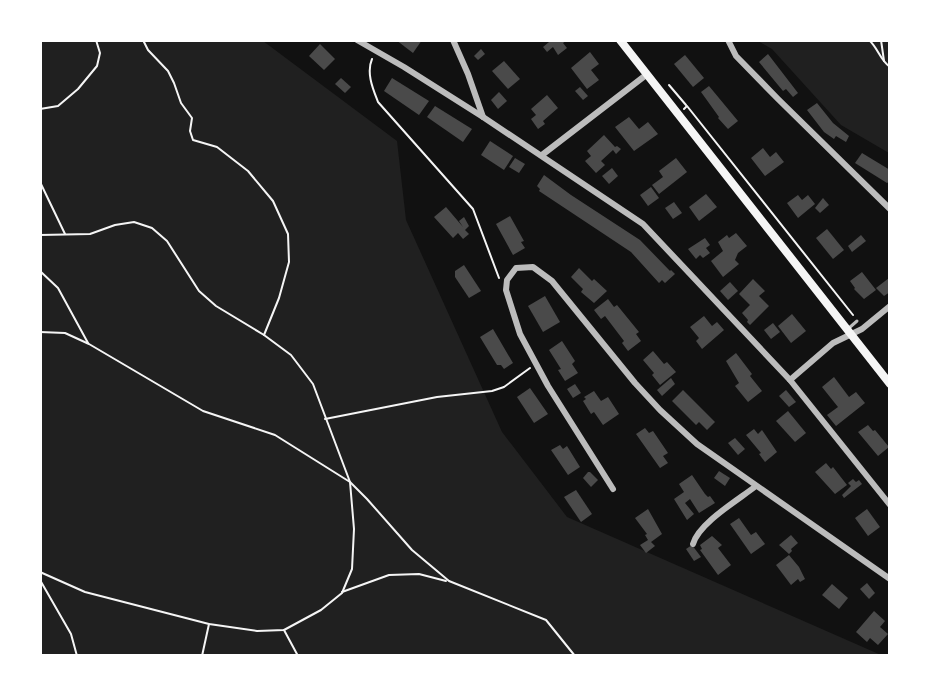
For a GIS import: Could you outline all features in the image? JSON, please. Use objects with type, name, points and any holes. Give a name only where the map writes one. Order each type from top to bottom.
[{"type":"main road","points":[[620,40],[890,384]]},
{"type":"street","points":[[357,40],[542,155],[653,232],[790,380],[890,505]]},
{"type":"street","points":[[453,40],[483,117]]},
{"type":"street","points":[[728,40],[736,56],[890,209]]},
{"type":"street","points":[[542,155],[646,75]]},
{"type":"street","points":[[613,489],[535,364],[520,334],[506,290],[509,277],[519,267],[532,267],[546,274],[616,362],[660,410],[697,444],[890,579]]},
{"type":"street","points":[[790,380],[825,348],[849,332],[862,329],[890,306]]},
{"type":"street","points":[[693,544],[697,533],[705,524],[756,486]]},
{"type":"lane","points":[[849,332],[857,321]]},
{"type":"path","points":[[40,109],[58,106],[78,89],[97,66],[100,53],[96,40]]},
{"type":"path","points":[[144,40],[148,50],[168,72],[180,103],[192,118],[190,131],[193,140],[217,147],[248,171],[273,201],[288,234],[289,262],[279,298],[264,335]]},
{"type":"path","points":[[870,40],[890,67]]},
{"type":"path","points":[[880,40],[885,63]]},
{"type":"path","points":[[376,51],[369,65],[371,84],[378,102],[473,209],[495,268],[506,290]]},
{"type":"path","points":[[677,114],[687,106],[857,321]]},
{"type":"path","points":[[40,182],[65,234]]},
{"type":"path","points":[[40,235],[90,234],[115,225],[134,222],[152,228],[167,241],[199,291],[216,306],[264,335],[291,355],[313,384],[350,482],[354,529],[352,569],[342,593]]},
{"type":"path","points":[[40,271],[58,288],[89,344]]},
{"type":"path","points":[[40,332],[65,333],[89,344],[203,411],[275,435],[350,482],[368,499],[412,550],[449,581]]},
{"type":"path","points":[[325,420],[437,397],[492,391],[504,387],[535,364]]},
{"type":"path","points":[[40,572],[84,592],[209,624],[257,631],[284,630],[321,610],[342,593],[389,575],[419,574],[449,581],[546,620],[575,656]]},
{"type":"path","points":[[40,580],[71,634],[76,656]]},
{"type":"path","points":[[203,655],[209,624]]},
{"type":"path","points":[[284,630],[298,656]]},
{"type":"shaded area","points":[[40,41],[263,41],[397,141],[406,220],[502,432],[567,517],[881,655],[41,655]]},
{"type":"shaded area","points":[[758,41],[889,41],[889,153],[841,125],[772,49]]},
{"type":"building","points":[[396,40],[422,40],[413,53]]},
{"type":"building","points":[[547,40],[567,40],[563,43],[567,48],[558,55],[553,47],[547,52],[543,47],[549,42]]},
{"type":"building","points":[[320,44],[335,59],[324,70],[309,56]]},
{"type":"building","points":[[481,49],[485,54],[478,60],[474,56]]},
{"type":"building","points":[[590,52],[599,64],[591,70],[599,80],[587,89],[571,68]]},
{"type":"building","points":[[768,54],[798,93],[793,97],[786,89],[783,91],[759,62]]},
{"type":"building","points":[[685,55],[704,78],[693,87],[674,64]]},
{"type":"building","points":[[504,61],[520,79],[508,89],[492,71]]},
{"type":"building","points":[[341,78],[351,87],[345,93],[335,84]]},
{"type":"building","points":[[392,78],[429,101],[419,115],[384,91]]},
{"type":"building","points":[[709,86],[738,121],[728,129],[701,92]]},
{"type":"building","points":[[580,87],[588,96],[583,100],[575,91]]},
{"type":"building","points":[[499,92],[507,101],[498,109],[491,100]]},
{"type":"building","points":[[547,95],[558,108],[543,121],[545,124],[538,129],[531,119],[536,115],[531,109]]},
{"type":"building","points":[[817,103],[833,123],[849,136],[846,142],[836,136],[834,139],[824,132],[807,110]]},
{"type":"building","points":[[435,106],[472,129],[463,142],[427,117]]},
{"type":"building","points":[[629,117],[639,129],[648,122],[658,134],[634,151],[615,127]]},
{"type":"building","points":[[604,135],[615,147],[621,149],[616,154],[613,150],[601,161],[605,165],[596,173],[585,161],[591,156],[587,151]]},
{"type":"building","points":[[490,141],[513,156],[504,170],[481,155]]},
{"type":"building","points":[[763,148],[770,157],[776,152],[784,162],[765,176],[751,158]]},
{"type":"building","points":[[862,153],[890,170],[890,181],[887,183],[855,163]]},
{"type":"building","points":[[515,158],[525,164],[519,173],[509,167]]},
{"type":"building","points":[[676,158],[687,172],[659,194],[652,185],[663,177],[659,171]]},
{"type":"building","points":[[612,168],[618,176],[609,184],[602,176]]},
{"type":"building","points":[[544,175],[640,240],[675,274],[665,283],[662,280],[659,283],[631,252],[539,191],[537,186]]},
{"type":"building","points":[[651,187],[659,198],[648,206],[640,195]]},
{"type":"building","points":[[706,194],[717,207],[699,221],[689,207]]},
{"type":"building","points":[[798,195],[802,200],[808,195],[815,204],[798,218],[787,203]]},
{"type":"building","points":[[823,198],[829,205],[820,213],[815,208]]},
{"type":"building","points":[[674,202],[682,213],[673,219],[665,208]]},
{"type":"building","points":[[446,207],[463,227],[459,221],[464,217],[469,226],[465,230],[469,234],[463,239],[458,233],[453,238],[434,217]]},
{"type":"building","points":[[510,216],[524,241],[521,242],[525,248],[513,255],[496,224]]},
{"type":"building","points":[[827,229],[844,250],[833,259],[816,238]]},
{"type":"building","points":[[736,233],[747,246],[738,253],[735,260],[739,264],[723,277],[711,261],[723,251],[718,242],[727,235],[729,238]]},
{"type":"building","points":[[861,235],[866,241],[852,252],[848,246]]},
{"type":"building","points":[[705,238],[710,245],[706,248],[710,253],[703,258],[700,255],[696,259],[688,249]]},
{"type":"building","points":[[464,265],[481,291],[469,298],[455,277],[455,271]]},
{"type":"building","points":[[579,268],[607,291],[594,303],[581,292],[583,289],[571,277]]},
{"type":"building","points":[[862,272],[876,290],[864,299],[850,281]]},
{"type":"building","points":[[889,278],[890,292],[884,296],[876,288]]},
{"type":"building","points":[[753,279],[765,291],[759,296],[769,306],[750,325],[742,313],[750,305],[739,294]]},
{"type":"building","points":[[730,282],[738,291],[728,300],[720,291]]},
{"type":"building","points":[[545,296],[560,322],[543,332],[528,306]]},
{"type":"building","points":[[608,299],[614,307],[617,305],[639,332],[636,334],[641,341],[628,351],[622,343],[624,341],[605,316],[601,319],[594,310]]},
{"type":"building","points":[[792,314],[806,331],[791,343],[778,326]]},
{"type":"building","points":[[704,316],[712,326],[717,322],[724,330],[702,349],[696,341],[699,338],[690,327]]},
{"type":"building","points":[[773,323],[780,332],[771,339],[764,330]]},
{"type":"building","points":[[493,329],[513,363],[504,369],[501,365],[497,365],[480,337]]},
{"type":"building","points":[[562,341],[575,361],[572,364],[578,373],[565,381],[558,370],[561,369],[549,350]]},
{"type":"building","points":[[653,351],[664,364],[667,362],[676,372],[660,385],[643,360]]},
{"type":"building","points":[[736,353],[762,391],[748,402],[735,386],[739,383],[726,361]]},
{"type":"building","points":[[834,377],[849,397],[856,392],[865,403],[836,426],[827,415],[838,407],[822,387]]},
{"type":"building","points":[[671,378],[675,384],[662,396],[657,390]]},
{"type":"building","points":[[575,384],[581,393],[573,398],[567,389]]},
{"type":"building","points":[[530,388],[548,414],[534,423],[517,397]]},
{"type":"building","points":[[683,390],[715,422],[707,430],[699,422],[696,425],[672,401]]},
{"type":"building","points":[[786,390],[796,402],[789,407],[779,396]]},
{"type":"building","points":[[594,391],[601,401],[608,397],[619,414],[603,425],[594,412],[591,414],[583,401],[586,399],[584,397]]},
{"type":"building","points":[[788,411],[806,433],[795,442],[776,421]]},
{"type":"building","points":[[868,425],[889,447],[878,456],[858,432]]},
{"type":"building","points":[[645,428],[649,433],[653,431],[668,453],[663,456],[668,463],[660,468],[636,434]]},
{"type":"building","points":[[754,429],[758,434],[762,430],[777,452],[765,462],[759,454],[761,453],[746,435]]},
{"type":"building","points":[[735,438],[745,449],[738,455],[728,443]]},
{"type":"building","points":[[560,445],[563,449],[567,446],[580,467],[568,475],[551,450]]},
{"type":"building","points":[[826,463],[831,469],[833,467],[847,485],[835,494],[815,472]]},
{"type":"building","points":[[719,471],[730,478],[725,486],[714,478]]},
{"type":"building","points":[[588,472],[598,480],[591,487],[583,478]]},
{"type":"building","points":[[692,475],[705,494],[710,496],[715,503],[699,513],[690,499],[685,503],[694,514],[687,520],[674,499],[684,492],[679,484]]},
{"type":"building","points":[[853,479],[856,482],[859,480],[862,484],[844,498],[842,495],[851,486],[848,483]]},
{"type":"building","points":[[576,490],[592,514],[581,522],[564,497]]},
{"type":"building","points":[[648,509],[662,534],[651,542],[655,546],[646,553],[640,545],[648,540],[645,535],[647,534],[635,518]]},
{"type":"building","points":[[867,509],[880,527],[868,536],[855,518]]},
{"type":"building","points":[[739,518],[751,535],[756,532],[765,544],[751,554],[730,524]]},
{"type":"building","points":[[791,535],[798,543],[789,554],[779,545]]},
{"type":"building","points":[[712,536],[722,545],[718,548],[731,565],[718,575],[700,550],[702,549],[700,545]]},
{"type":"building","points":[[692,545],[701,557],[694,561],[686,549]]},
{"type":"building","points":[[789,555],[805,579],[800,582],[798,579],[791,585],[776,565]]},
{"type":"building","points":[[867,583],[875,593],[869,599],[860,589]]},
{"type":"building","points":[[832,584],[848,598],[839,609],[822,595]]},
{"type":"building","points":[[874,611],[885,621],[880,627],[888,634],[878,645],[870,638],[867,642],[856,632]]}]
